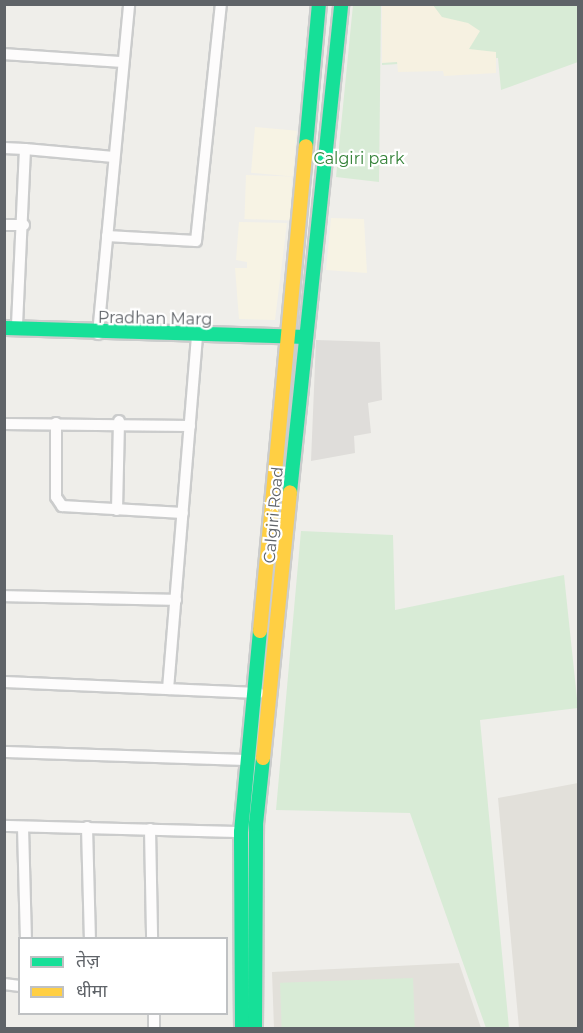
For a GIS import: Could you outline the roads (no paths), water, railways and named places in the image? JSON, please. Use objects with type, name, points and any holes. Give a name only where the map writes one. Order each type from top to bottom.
[{"type":"main road","name":"Calgiri Road","points":[[242,1029],[241,832],[319,4]]},
{"type":"main road","name":"Calgiri Road","points":[[255,1029],[256,824],[271,693],[312,263],[341,4]]},
{"type":"main road","points":[[295,261],[312,263]]},
{"type":"main road","name":"Pradhan Marg","points":[[11,328],[98,335],[305,337]]},
{"type":"street","points":[[98,335],[129,4]]},
{"type":"street","points":[[107,236],[196,241],[221,4]]},
{"type":"street","points":[[4,54],[122,62]]},
{"type":"street","points":[[4,148],[114,157]]},
{"type":"street","points":[[11,328],[24,225],[25,149]]},
{"type":"street","points":[[4,225],[24,225]]},
{"type":"street","points":[[168,689],[198,336]]},
{"type":"street","points":[[4,424],[120,421],[190,426]]},
{"type":"street","points":[[117,510],[120,421]]},
{"type":"street","points":[[56,423],[57,497],[62,506],[183,513]]},
{"type":"street","points":[[4,596],[176,600]]},
{"type":"street","points":[[4,682],[271,693]]},
{"type":"street","points":[[4,752],[248,760]]},
{"type":"street","points":[[4,826],[241,832]]},
{"type":"street","points":[[23,827],[26,937]]},
{"type":"street","points":[[87,827],[90,937]]},
{"type":"street","points":[[150,829],[152,937]]},
{"type":"park label","name":"Calgiri park","points":[[359,159]]}]
